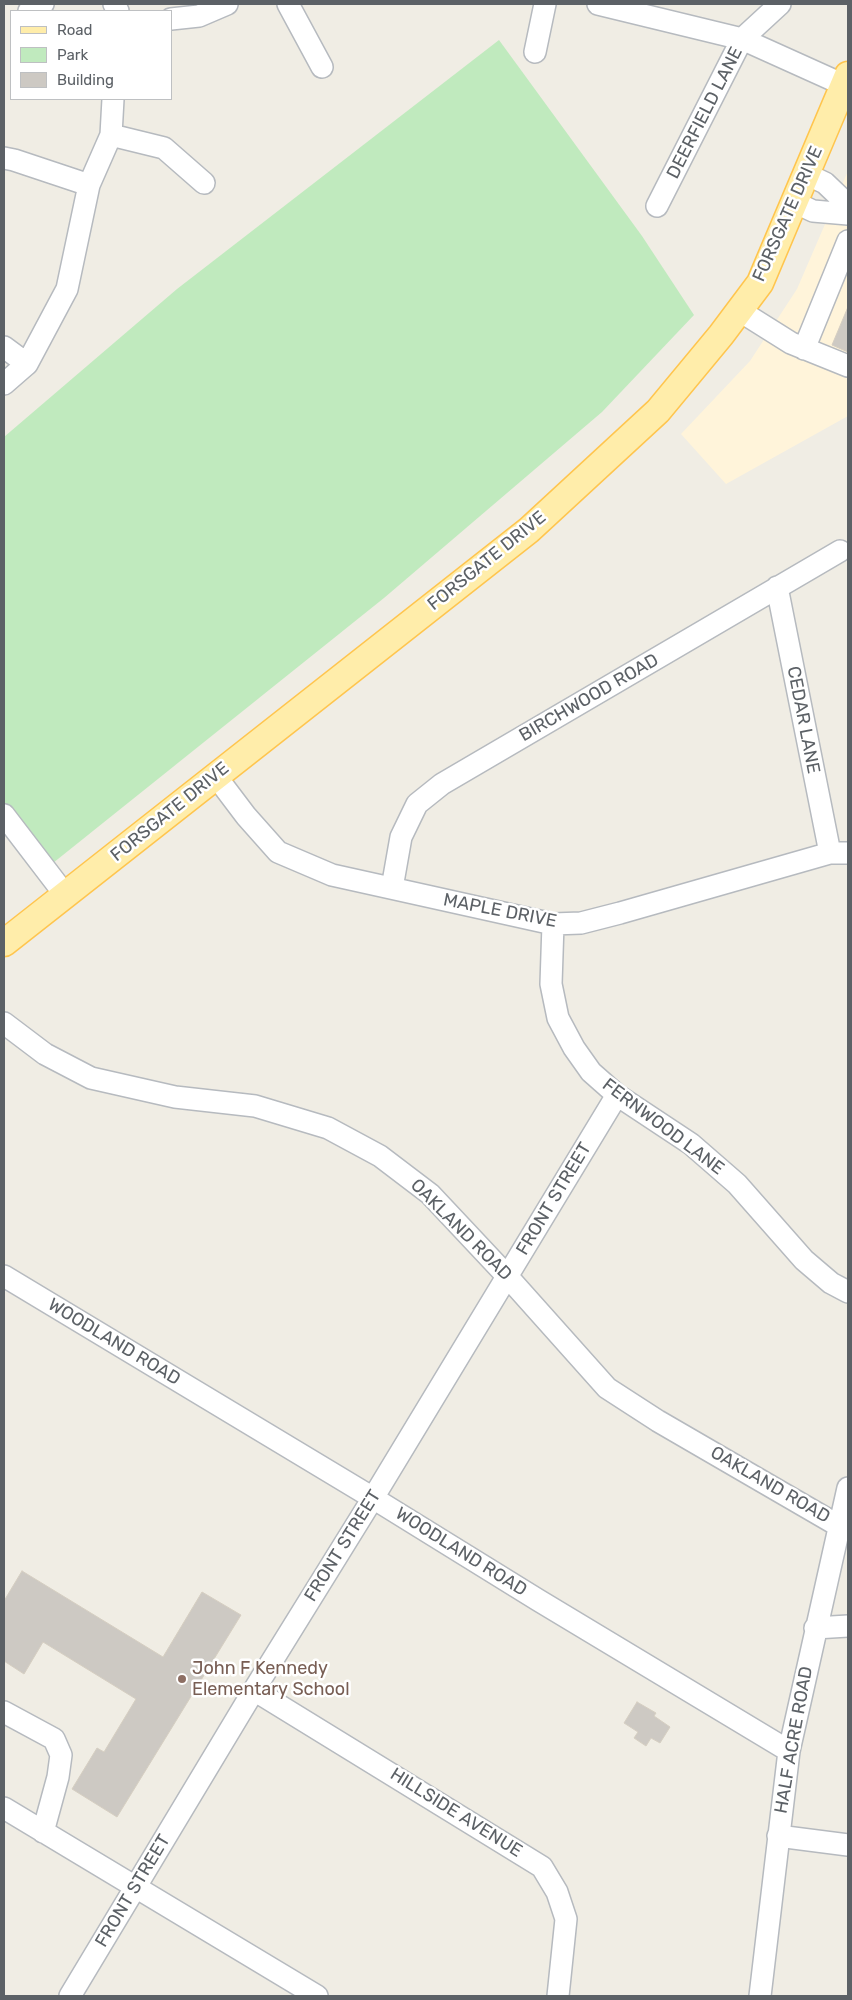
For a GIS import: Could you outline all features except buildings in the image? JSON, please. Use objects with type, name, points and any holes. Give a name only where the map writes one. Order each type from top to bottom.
[{"type":"main road","name":"FORSGATE DRIVE","points":[[4,943],[66,896],[215,775],[529,530],[658,411],[740,311],[760,283],[846,80]]},
{"type":"street","points":[[31,10],[43,4]]},
{"type":"street","points":[[172,19],[199,16],[227,4]]},
{"type":"street","points":[[288,4],[322,67]]},
{"type":"street","points":[[535,52],[545,4]]},
{"type":"street","points":[[598,4],[742,39],[846,80]]},
{"type":"street","name":"DEERFIELD LANE","points":[[657,206],[742,39],[780,4]]},
{"type":"street","points":[[4,384],[27,364],[67,288],[89,185],[111,135],[113,100]]},
{"type":"street","points":[[111,135],[164,148],[204,183]]},
{"type":"street","points":[[4,158],[89,185]]},
{"type":"street","points":[[806,174],[825,183],[848,205]]},
{"type":"street","points":[[794,202],[813,211],[848,214]]},
{"type":"street","points":[[804,349],[848,240]]},
{"type":"street","points":[[740,311],[791,343],[848,366]]},
{"type":"street","points":[[4,347],[27,364]]},
{"type":"street","name":"BIRCHWOOD ROAD","points":[[392,888],[401,837],[417,804],[442,784],[840,551]]},
{"type":"street","name":"CEDAR LANE","points":[[777,587],[839,853]]},
{"type":"street","name":"MAPLE DRIVE","points":[[215,775],[246,816],[278,852],[332,875],[553,924],[581,923],[839,853]]},
{"type":"street","points":[[4,815],[66,896]]},
{"type":"street","name":"FERNWOOD LANE","points":[[553,924],[551,984],[558,1018],[574,1048],[591,1072],[617,1095],[691,1144],[736,1184],[804,1260],[831,1283],[848,1292]]},
{"type":"street","name":"OAKLAND ROAD","points":[[4,1023],[45,1054],[91,1078],[176,1097],[255,1106],[328,1128],[380,1156],[430,1194],[507,1276],[607,1388],[658,1421],[839,1526]]},
{"type":"street","name":"FRONT STREET","points":[[70,1996],[254,1690],[373,1498],[617,1095]]},
{"type":"street","name":"WOODLAND ROAD","points":[[4,1276],[789,1751]]},
{"type":"street","name":"HALF ACRE ROAD","points":[[760,1996],[789,1751],[815,1628],[848,1488]]},
{"type":"street","points":[[815,1628],[848,1626]]},
{"type":"street","name":"HILLSIDE AVENUE","points":[[254,1690],[542,1866],[557,1892],[566,1919],[558,1996]]},
{"type":"street","points":[[4,1712],[54,1739],[61,1755],[58,1777],[43,1832]]},
{"type":"street","points":[[4,1808],[317,1996]]},
{"type":"street","points":[[778,1836],[848,1845]]},
{"type":"shaded area","points":[[848,171],[848,416],[726,484],[681,434],[750,361],[797,289]]},
{"type":"green space","points":[[499,40],[642,236],[694,315],[602,412],[384,598],[43,871],[4,820],[4,437],[177,289]]},
{"type":"place","name":"John F Kennedy Elementary School","points":[[182,1679]]}]
